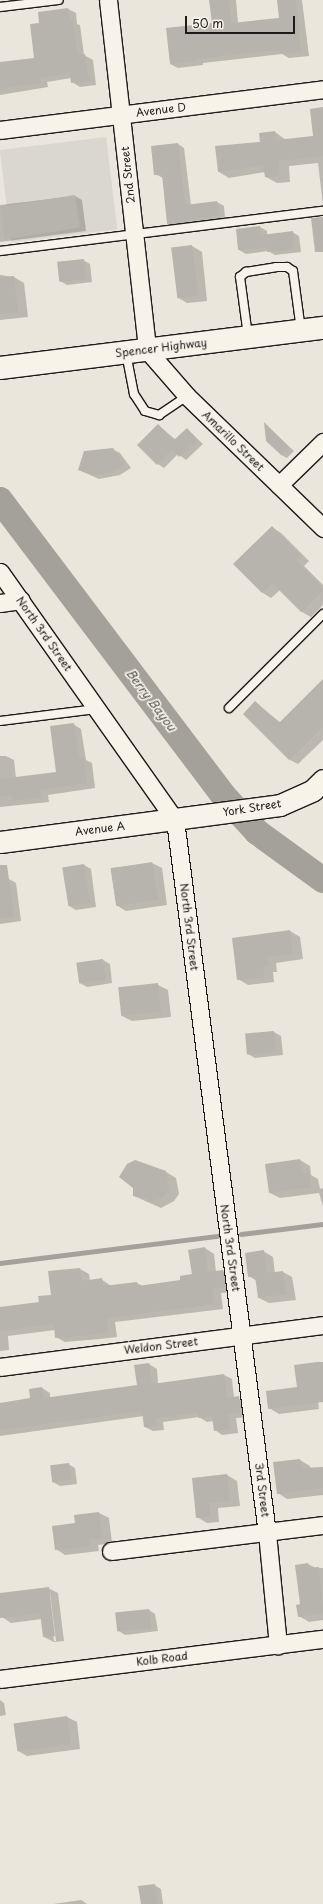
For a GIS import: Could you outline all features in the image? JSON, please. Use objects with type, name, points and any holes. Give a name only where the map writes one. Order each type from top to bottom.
[{"type":"main road","name":"Spencer Highway","points":[[0,368],[323,328]]},
{"type":"street","name":"2nd Street","points":[[108,0],[147,350]]},
{"type":"street","name":"Avenue D","points":[[0,130],[323,89]]},
{"type":"street","name":"Amarillo Street","points":[[147,350],[187,396],[323,528]]},
{"type":"street","points":[[279,485],[323,442]]},
{"type":"street","name":"North 3rd Street","points":[[0,572],[175,820],[242,1335]]},
{"type":"street","points":[[0,603],[21,600]]},
{"type":"street","name":"York Street","points":[[199,816],[280,805],[312,790],[323,780]]},
{"type":"street","name":"Avenue A","points":[[0,842],[199,816]]},
{"type":"street","name":"Weldon Street","points":[[0,1367],[323,1325]]},
{"type":"street","name":"3rd Street","points":[[242,1335],[267,1533],[278,1645]]},
{"type":"street","points":[[111,1551],[323,1525]]},
{"type":"street","name":"Kolb Road","points":[[0,1680],[323,1639]]},
{"type":"lane","points":[[0,7],[60,0]]},
{"type":"lane","points":[[0,251],[323,211]]},
{"type":"lane","points":[[249,337],[240,277],[246,272],[276,267],[287,267],[293,270],[301,331]]},
{"type":"lane","points":[[126,353],[134,394],[145,410],[159,415],[187,396]]},
{"type":"lane","points":[[229,708],[323,614]]},
{"type":"lane","points":[[0,721],[96,709]]},
{"type":"shaded area","points":[[106,137],[117,229],[11,242],[0,150]]},
{"type":"building","points":[[209,0],[229,0],[231,23],[279,18],[277,0],[296,0],[301,52],[280,54],[280,50],[195,59],[196,61],[170,64],[166,28],[212,23]]},
{"type":"building","points":[[68,8],[70,20],[73,20],[77,55],[85,54],[89,81],[71,83],[70,73],[40,78],[41,83],[0,88],[0,62],[34,58],[30,24],[39,23],[38,12]]},
{"type":"building","points":[[323,107],[323,156],[278,161],[280,176],[265,177],[263,165],[218,172],[215,146],[260,142],[259,133],[275,131],[276,140],[313,136],[310,109]]},
{"type":"building","points":[[178,143],[185,205],[217,201],[219,215],[167,224],[162,174],[154,175],[151,146]]},
{"type":"building","points":[[75,195],[80,228],[5,239],[0,207]]},
{"type":"building","points":[[323,217],[323,252],[315,252],[311,218]]},
{"type":"building","points":[[260,226],[261,235],[293,231],[294,249],[267,252],[267,247],[238,250],[236,229]]},
{"type":"building","points":[[192,245],[198,296],[177,298],[171,248]]},
{"type":"building","points":[[84,259],[86,279],[59,282],[57,262]]},
{"type":"building","points":[[14,276],[18,312],[0,314],[0,278]]},
{"type":"building","points":[[264,422],[289,447],[281,455],[266,441]]},
{"type":"building","points":[[158,424],[174,440],[187,428],[198,440],[179,457],[172,449],[157,465],[137,445]]},
{"type":"building","points":[[113,448],[125,464],[113,472],[92,475],[78,470],[84,451]]},
{"type":"building","points":[[272,526],[301,556],[296,560],[323,587],[323,591],[301,612],[272,583],[262,593],[233,564]]},
{"type":"building","points":[[323,679],[323,727],[289,760],[243,714],[255,701],[279,723]]},
{"type":"building","points":[[74,723],[79,758],[84,757],[87,783],[40,790],[41,798],[13,801],[12,795],[0,797],[0,779],[56,772],[50,726]]},
{"type":"building","points":[[152,862],[158,900],[116,906],[111,869]]},
{"type":"building","points":[[84,864],[90,903],[68,906],[62,867]]},
{"type":"building","points":[[0,865],[7,865],[14,917],[0,919]]},
{"type":"building","points":[[290,930],[293,954],[267,957],[268,966],[263,967],[265,977],[237,980],[232,938]]},
{"type":"building","points":[[103,959],[106,980],[79,984],[76,963]]},
{"type":"building","points":[[158,983],[161,1012],[121,1016],[118,987]]},
{"type":"building","points":[[274,1031],[276,1052],[247,1054],[245,1034]]},
{"type":"building","points":[[300,1159],[302,1173],[309,1172],[311,1187],[269,1193],[265,1164]]},
{"type":"building","points":[[135,1160],[166,1171],[169,1188],[164,1196],[150,1203],[147,1198],[133,1196],[133,1188],[119,1177],[127,1164]]},
{"type":"building","points":[[205,1247],[208,1272],[223,1270],[225,1287],[212,1289],[214,1304],[107,1318],[108,1332],[91,1335],[55,1338],[54,1324],[0,1331],[0,1307],[39,1302],[38,1296],[51,1295],[48,1271],[80,1268],[82,1281],[102,1278],[103,1286],[137,1282],[138,1286],[180,1280],[180,1276],[192,1274],[188,1250]]},
{"type":"building","points":[[264,1250],[267,1273],[283,1271],[286,1294],[258,1298],[255,1276],[248,1277],[245,1253]]},
{"type":"building","points":[[323,1362],[323,1402],[268,1409],[266,1391],[297,1387],[294,1365]]},
{"type":"building","points":[[149,1363],[152,1384],[224,1374],[227,1398],[239,1396],[241,1412],[228,1414],[230,1429],[214,1431],[212,1416],[198,1418],[198,1413],[156,1418],[157,1426],[144,1427],[142,1411],[0,1430],[0,1403],[30,1398],[29,1389],[42,1387],[44,1398],[137,1385],[134,1365]]},
{"type":"building","points":[[300,1459],[302,1468],[323,1467],[323,1488],[277,1494],[273,1462]]},
{"type":"building","points":[[69,1463],[71,1480],[52,1482],[50,1465]]},
{"type":"building","points":[[227,1474],[230,1501],[209,1503],[210,1516],[196,1518],[192,1478]]},
{"type":"building","points":[[99,1512],[102,1538],[89,1539],[90,1546],[55,1550],[52,1526],[75,1523],[74,1515]]},
{"type":"building","points":[[308,1563],[309,1568],[319,1567],[323,1613],[298,1617],[296,1605],[300,1604],[295,1565]]},
{"type":"building","points":[[49,1587],[55,1636],[43,1637],[40,1613],[0,1618],[0,1593]]},
{"type":"building","points":[[149,1609],[151,1628],[117,1631],[115,1613]]},
{"type":"building","points":[[67,1716],[71,1744],[17,1751],[14,1724]]},
{"type":"building","points":[[155,1884],[157,1904],[141,1904],[138,1886]]},
{"type":"waterway","name":"Berry Bayou","points":[[0,500],[223,795],[257,832],[323,880]]},
{"type":"waterway","points":[[241,1234],[323,1224]]},
{"type":"waterway","points":[[0,1263],[217,1236]]}]
